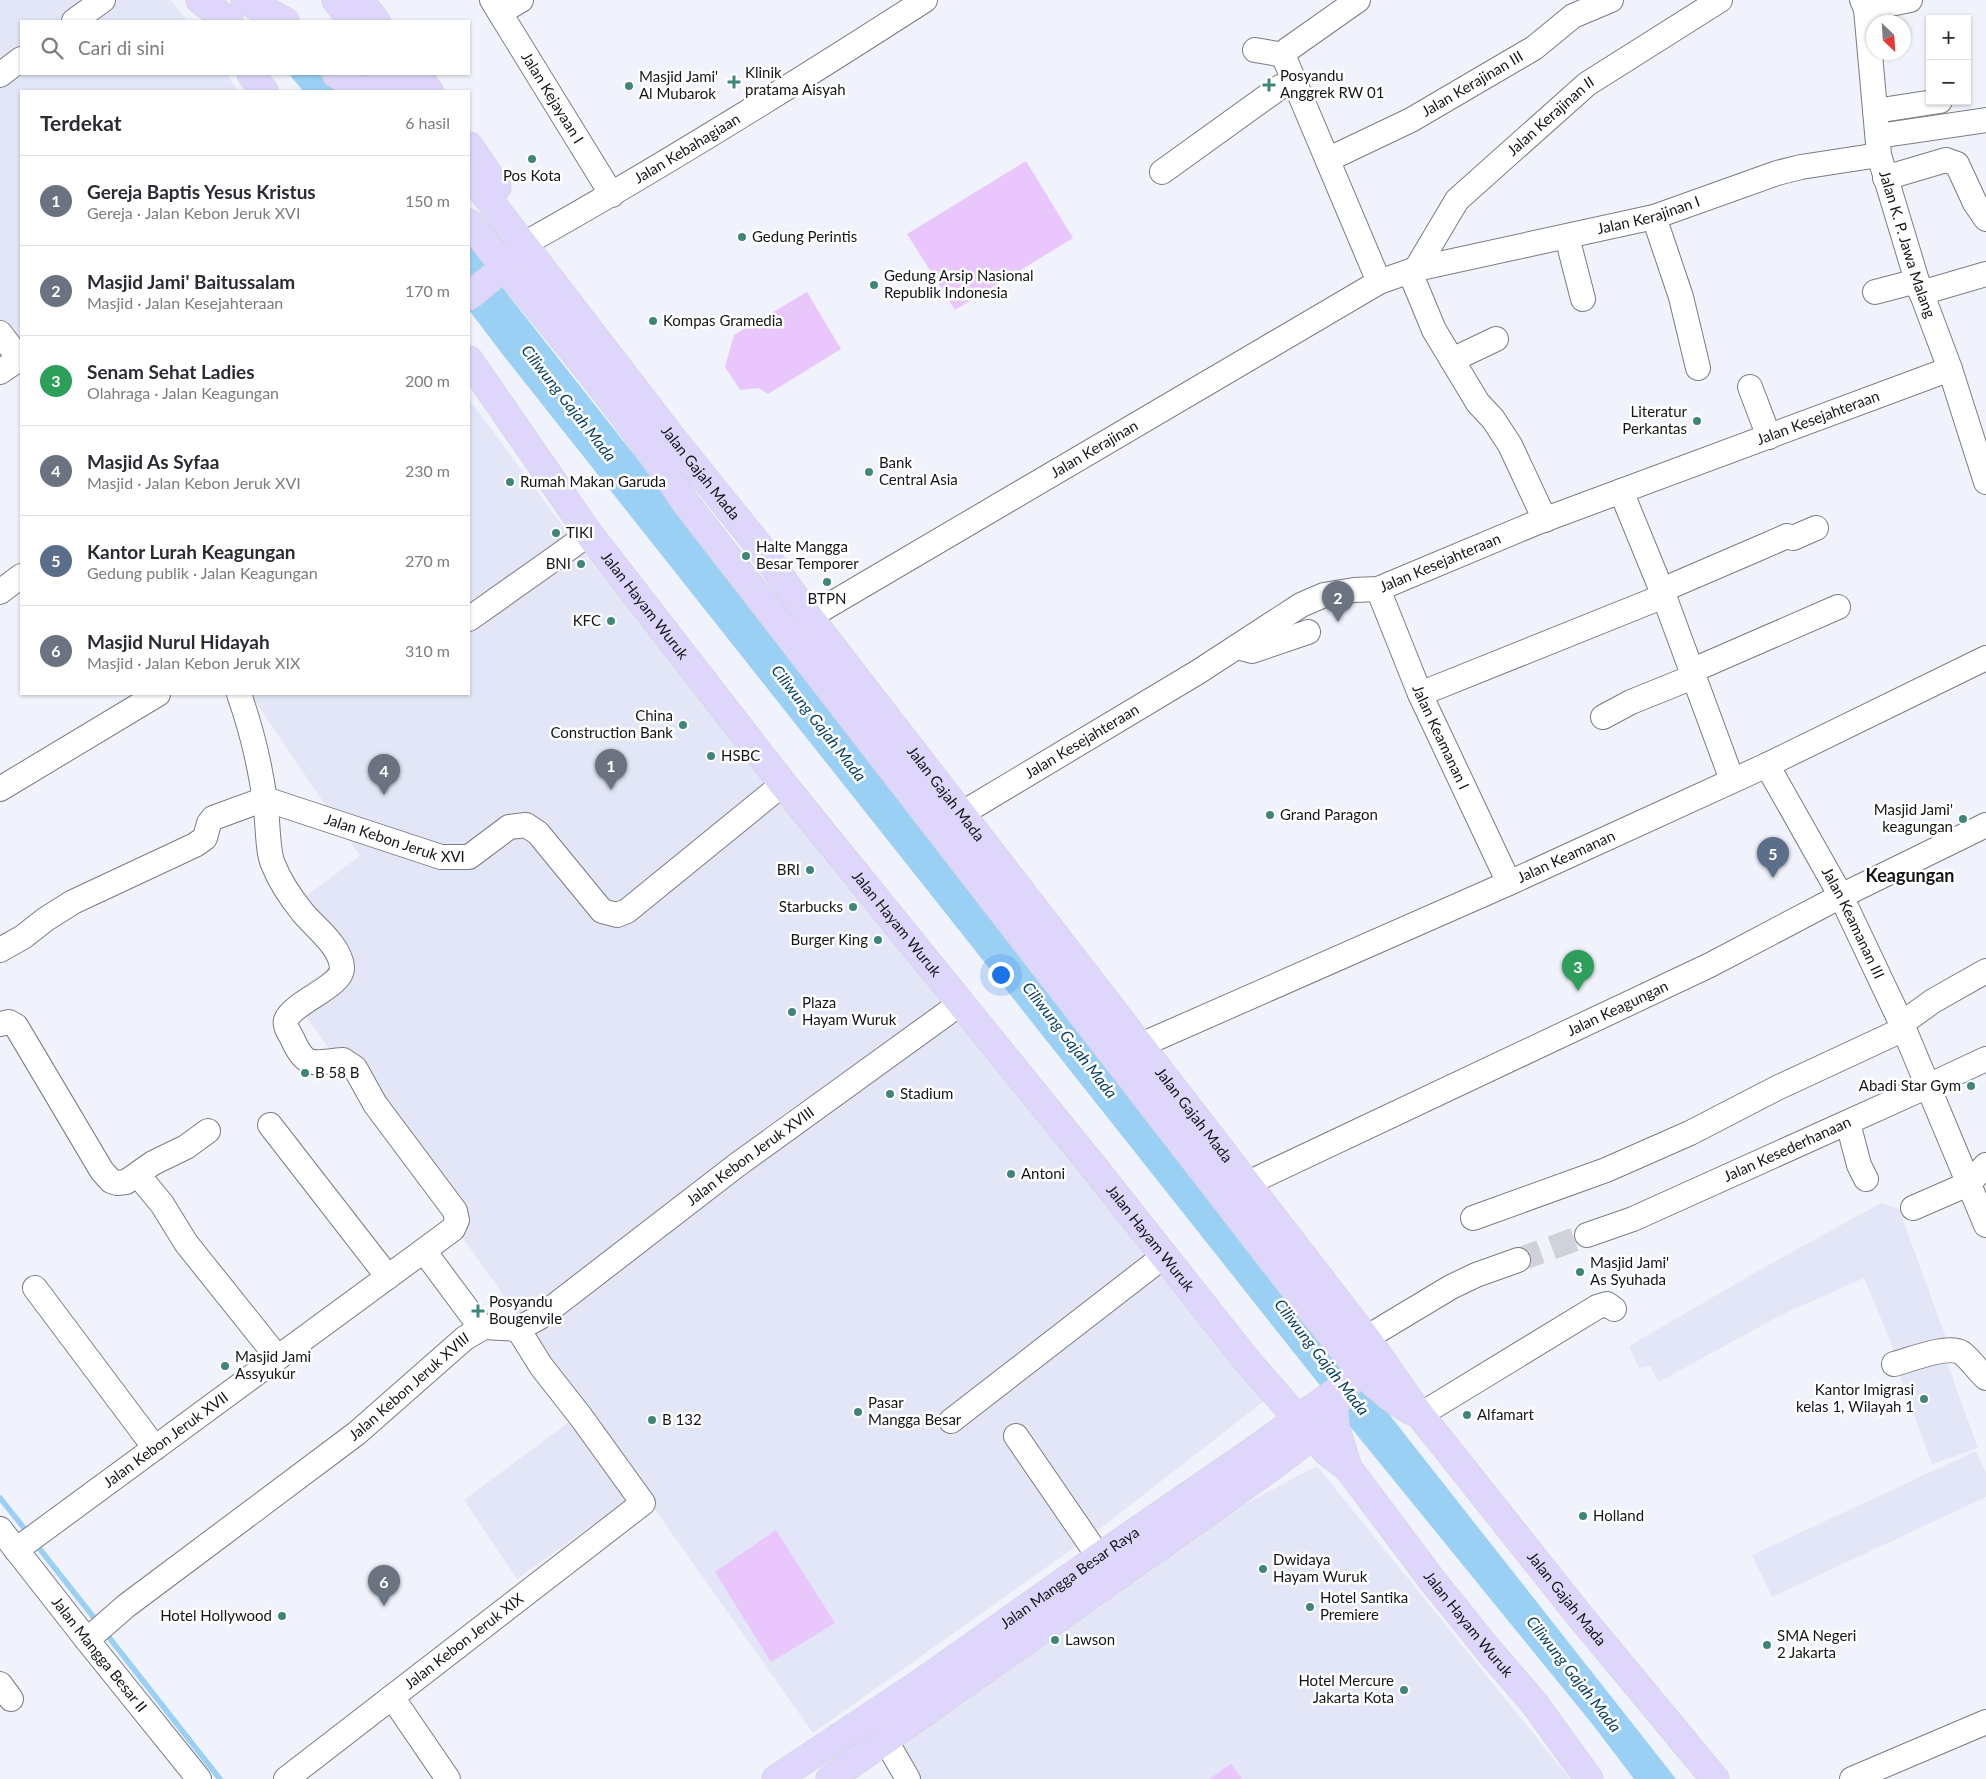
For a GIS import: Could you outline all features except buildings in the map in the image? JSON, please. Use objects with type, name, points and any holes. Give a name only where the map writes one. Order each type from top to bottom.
[{"type":"main road","points":[[192,0],[208,20]]},
{"type":"main road","points":[[200,0],[228,20]]},
{"type":"main road","points":[[245,0],[283,20]]},
{"type":"main road","points":[[336,0],[351,20]]},
{"type":"main road","points":[[359,0],[375,20]]},
{"type":"main road","points":[[251,75],[263,90]]},
{"type":"main road","points":[[470,147],[495,182],[518,237],[499,270],[470,295]]},
{"type":"main road","name":"Jalan Gajah Mada","points":[[470,175],[673,440],[754,539],[809,616],[877,726],[1310,1309],[1344,1390],[1384,1393],[1420,1415]]},
{"type":"main road","name":"Jalan Gajah Mada","points":[[470,225],[499,270],[644,443],[685,502],[877,726],[961,814],[1366,1338],[1420,1415],[1579,1615],[1715,1779]]},
{"type":"main road","name":"Jalan Hayam Wuruk","points":[[470,361],[589,534],[783,784],[1249,1363],[1326,1451],[1348,1468],[1432,1580],[1534,1704],[1590,1779]]},
{"type":"main road","name":"Jalan Hayam Wuruk","points":[[1344,1390],[1336,1429],[1348,1468]]},
{"type":"main road","name":"Jalan Mangga Besar Raya","points":[[776,1779],[919,1684],[1029,1621],[1305,1428],[1344,1390]]},
{"type":"main road","name":"Jalan Mangga Besar Raya","points":[[830,1779],[886,1741],[1029,1621],[1099,1557],[1246,1470],[1281,1460],[1305,1428]]},
{"type":"main road","points":[[1281,1460],[1294,1455],[1312,1454],[1330,1458],[1348,1468]]},
{"type":"street","points":[[75,20],[103,0]]},
{"type":"street","points":[[496,6],[521,0]]},
{"type":"street","name":"Jalan Kebahagiaan","points":[[518,237],[612,195],[818,69],[925,0]]},
{"type":"street","points":[[1358,0],[1288,50],[1284,55],[1285,64],[1328,159],[1379,282]]},
{"type":"street","name":"Jalan Kerajinan III","points":[[1328,159],[1411,120],[1534,48],[1573,16],[1611,0]]},
{"type":"street","name":"Jalan Kerajinan II","points":[[1413,271],[1457,200],[1587,84],[1720,0]]},
{"type":"street","points":[[1864,4],[1910,0]]},
{"type":"street","name":"Jalan K. P. Jawa Malang","points":[[1864,4],[1879,146],[1885,178],[1919,287],[1950,369],[1986,482]]},
{"type":"street","name":"Jalan Kejayaan I","points":[[496,6],[612,195]]},
{"type":"street","points":[[1255,50],[1284,55]]},
{"type":"street","points":[[0,75],[20,61]]},
{"type":"street","points":[[1162,172],[1280,87]]},
{"type":"street","points":[[1875,111],[1926,103]]},
{"type":"street","name":"Jalan Kerajinan I","points":[[1413,271],[1654,217],[1777,173],[1986,120]]},
{"type":"street","points":[[1885,178],[1946,160],[1957,164],[1975,203],[1986,219]]},
{"type":"street","points":[[1654,217],[1681,297],[1698,368]]},
{"type":"street","points":[[1567,237],[1583,299]]},
{"type":"street","points":[[1413,271],[1434,330],[1478,404],[1493,419],[1510,446],[1545,520]]},
{"type":"street","name":"Jalan Kerajinan","points":[[809,616],[1379,282],[1413,271]]},
{"type":"street","points":[[1875,292],[1919,287],[1986,274]]},
{"type":"street","points":[[0,333],[20,360],[0,372]]},
{"type":"street","points":[[1452,360],[1496,339]]},
{"type":"street","name":"Jalan Kesejahteraan","points":[[961,814],[1198,672],[1301,605],[1324,595],[1354,590],[1378,589],[1545,520],[1950,369]]},
{"type":"street","points":[[1750,387],[1769,436]]},
{"type":"street","points":[[1621,491],[1663,593],[1732,780]]},
{"type":"street","points":[[1420,694],[1663,593],[1787,536],[1793,538],[1816,528]]},
{"type":"street","points":[[470,618],[589,534]]},
{"type":"street","points":[[0,592],[20,577]]},
{"type":"street","name":"Jalan Keamanan I","points":[[1378,589],[1420,694],[1509,883]]},
{"type":"street","points":[[1603,717],[1838,607]]},
{"type":"street","points":[[1235,647],[1252,651],[1308,632]]},
{"type":"street","name":"Jalan Keamanan","points":[[1141,1045],[1509,883],[1767,765],[1986,658]]},
{"type":"street","points":[[0,789],[156,695]]},
{"type":"street","points":[[0,950],[23,937],[46,919],[73,902],[195,845],[205,838],[209,823],[213,818],[265,800],[248,720],[239,695]]},
{"type":"street","name":"Jalan Keamanan III","points":[[1767,765],[1841,896],[1902,1027],[1986,1225]]},
{"type":"street","name":"Jalan Kebon Jeruk XVI","points":[[265,800],[441,857],[469,857],[510,827],[526,825],[538,833],[602,911],[617,915],[627,911],[783,784]]},
{"type":"street","name":"Jalan Kebon Jeruk XVII","points":[[21,1546],[424,1251],[453,1229],[457,1220],[455,1211],[375,1104],[354,1068],[343,1060],[318,1064],[308,1062],[297,1050],[286,1021],[308,1000],[336,982],[341,975],[342,968],[337,952],[288,892],[272,862],[265,800]]},
{"type":"street","name":"Jalan Keagungan","points":[[1246,1184],[1710,965],[1841,896],[1986,825]]},
{"type":"street","points":[[1473,1218],[1606,1170],[1690,1133],[1902,1027],[1933,1001],[1986,971]]},
{"type":"street","name":"Jalan Kebon Jeruk XVIII","points":[[89,1638],[115,1616],[356,1433],[465,1338],[484,1326],[518,1329],[540,1317],[737,1165],[961,1003]]},
{"type":"street","points":[[0,1024],[9,1022],[16,1026],[106,1177],[111,1181],[117,1183],[126,1182],[153,1164],[186,1147],[208,1131]]},
{"type":"street","name":"Jalan Kesederhanaan","points":[[1587,1235],[1633,1219],[1986,1059]]},
{"type":"street","points":[[1848,1122],[1859,1165],[1866,1179]]},
{"type":"street","points":[[270,1125],[388,1277]]},
{"type":"street","points":[[1913,1208],[1968,1184],[1986,1165]]},
{"type":"street","points":[[138,1175],[162,1204],[186,1243],[278,1358]]},
{"type":"street","points":[[424,1251],[476,1321],[484,1326]]},
{"type":"street","points":[[951,1422],[1164,1256]]},
{"type":"street","points":[[1366,1338],[1451,1287],[1476,1275],[1518,1260]]},
{"type":"street","points":[[35,1288],[155,1448]]},
{"type":"street","points":[[1420,1415],[1597,1307],[1607,1304],[1614,1310]]},
{"type":"street","name":"Jalan Kebon Jeruk XIX","points":[[286,1779],[643,1503],[581,1416],[541,1366],[518,1329]]},
{"type":"street","points":[[1894,1364],[1954,1349],[1962,1353],[1986,1378]]},
{"type":"street","points":[[1016,1436],[1099,1557]]},
{"type":"street","name":"Jalan Mangga Besar II","points":[[0,1529],[21,1546],[89,1638],[199,1779]]},
{"type":"street","points":[[392,1697],[448,1779]]},
{"type":"street","points":[[1852,1779],[1986,1722]]},
{"type":"street","points":[[886,1741],[908,1779]]},
{"type":"shaded area","points":[[0,0],[171,0],[186,20],[20,20],[20,75],[227,75],[238,90],[20,90],[20,355],[0,325]]},
{"type":"shaded area","points":[[1026,161],[1073,238],[955,310],[907,234]]},
{"type":"shaded area","points":[[807,292],[841,349],[768,394],[759,388],[740,390],[725,367],[734,335]]},
{"type":"shaded area","points":[[470,400],[576,544],[1164,1256],[1268,1398],[1092,1535],[813,1733],[291,995],[333,965],[291,907],[360,856],[251,695],[470,695]]},
{"type":"shaded area","points":[[1881,1203],[1899,1209],[1948,1343],[1898,1360],[1864,1278],[1781,1315],[1659,1382],[1650,1366],[1639,1368],[1629,1346],[1756,1272]]},
{"type":"shaded area","points":[[1946,1360],[1978,1448],[1932,1464],[1900,1376]]},
{"type":"shaded area","points":[[573,1419],[633,1496],[517,1579],[464,1500]]},
{"type":"shaded area","points":[[1976,1451],[1986,1472],[1986,1497],[1772,1597],[1752,1555]]},
{"type":"shaded area","points":[[1317,1466],[1570,1779],[912,1779],[880,1724],[963,1653]]},
{"type":"shaded area","points":[[776,1530],[835,1623],[771,1662],[715,1572]]},
{"type":"shaded area","points":[[1231,1764],[1242,1779],[1209,1779]]},
{"type":"water","points":[[290,75],[341,75],[352,90],[302,90]]},
{"type":"water","name":"Ciliwung Gajah Mada","points":[[470,246],[1676,1779],[1634,1779],[1593,1725],[1344,1419],[1337,1407],[470,311]]},
{"type":"waterway","points":[[0,1498],[28,1533]]},
{"type":"waterway","points":[[35,1543],[99,1624]]},
{"type":"waterway","points":[[104,1631],[220,1779]]},
{"type":"tunnel","points":[[1518,1260],[1587,1235]]},
{"type":"place","name":"Klinik pratama Aisyah","points":[[734,82]]},
{"type":"place","name":"Posyandu Anggrek RW 01","points":[[1269,85]]},
{"type":"place","name":"Masjid Jami' Al Mubarok","points":[[629,86]]},
{"type":"place","name":"Pos Kota","points":[[532,159]]},
{"type":"place","name":"Gedung Perintis","points":[[742,237]]},
{"type":"place","name":"Gedung Arsip Nasional Republik Indonesia","points":[[874,285]]},
{"type":"place","name":"Kompas Gramedia","points":[[653,321]]},
{"type":"place","name":"Literatur Perkantas","points":[[1697,421]]},
{"type":"place","name":"Bank Central Asia","points":[[869,472]]},
{"type":"place","name":"Rumah Makan Garuda","points":[[510,482]]},
{"type":"place","name":"TIKI","points":[[556,533]]},
{"type":"place","name":"Halte Mangga Besar Temporer","points":[[746,556]]},
{"type":"place","name":"BNI","points":[[581,564]]},
{"type":"place","name":"BTPN","points":[[827,582]]},
{"type":"place","name":"KFC","points":[[611,621]]},
{"type":"place","name":"Masjid Jami' Baitussalam","points":[[1338,622]]},
{"type":"place","name":"China Construction Bank","points":[[683,725]]},
{"type":"place","name":"HSBC","points":[[711,756]]},
{"type":"place","name":"Gereja Baptis Yesus Kristus","points":[[611,790]]},
{"type":"place","name":"Masjid As Syfaa","points":[[384,795]]},
{"type":"place","name":"Grand Paragon","points":[[1270,815]]},
{"type":"place","name":"Masjid Jami' keagungan","points":[[1963,819]]},
{"type":"place","name":"BRI","points":[[810,870]]},
{"type":"place","name":"Kantor Lurah Keagungan","points":[[1773,878]]},
{"type":"place","name":"Starbucks","points":[[853,907]]},
{"type":"place","name":"Burger King","points":[[878,940]]},
{"type":"place","name":"Senam Sehat Ladies","points":[[1578,991]]},
{"type":"place","name":"Plaza Hayam Wuruk","points":[[792,1012]]},
{"type":"place","name":"B 58 B","points":[[305,1073]]},
{"type":"place","name":"Abadi Star Gym","points":[[1971,1086]]},
{"type":"place","name":"Stadium","points":[[890,1094]]},
{"type":"place","name":"Antoni","points":[[1011,1174]]},
{"type":"place","name":"Masjid Jami' As Syuhada","points":[[1580,1272]]},
{"type":"place","name":"Posyandu Bougenvile","points":[[478,1311]]},
{"type":"place","name":"Masjid Jami Assyukur","points":[[225,1366]]},
{"type":"place","name":"Kantor Imigrasi kelas 1, Wilayah 1","points":[[1924,1399]]},
{"type":"place","name":"Pasar Mangga Besar","points":[[858,1412]]},
{"type":"place","name":"Alfamart","points":[[1467,1415]]},
{"type":"place","name":"B 132","points":[[652,1420]]},
{"type":"place","name":"Holland","points":[[1583,1516]]},
{"type":"place","name":"Dwidaya Hayam Wuruk","points":[[1263,1569]]},
{"type":"place","name":"Masjid Nurul Hidayah","points":[[384,1606]]},
{"type":"place","name":"Hotel Santika Premiere","points":[[1310,1607]]},
{"type":"place","name":"Hotel Hollywood","points":[[282,1616]]},
{"type":"place","name":"Lawson","points":[[1055,1640]]},
{"type":"place","name":"SMA Negeri 2 Jakarta","points":[[1767,1645]]},
{"type":"place","name":"Hotel Mercure Jakarta Kota","points":[[1404,1690]]},
{"type":"district","name":"Keagungan","points":[[1910,876]]}]
